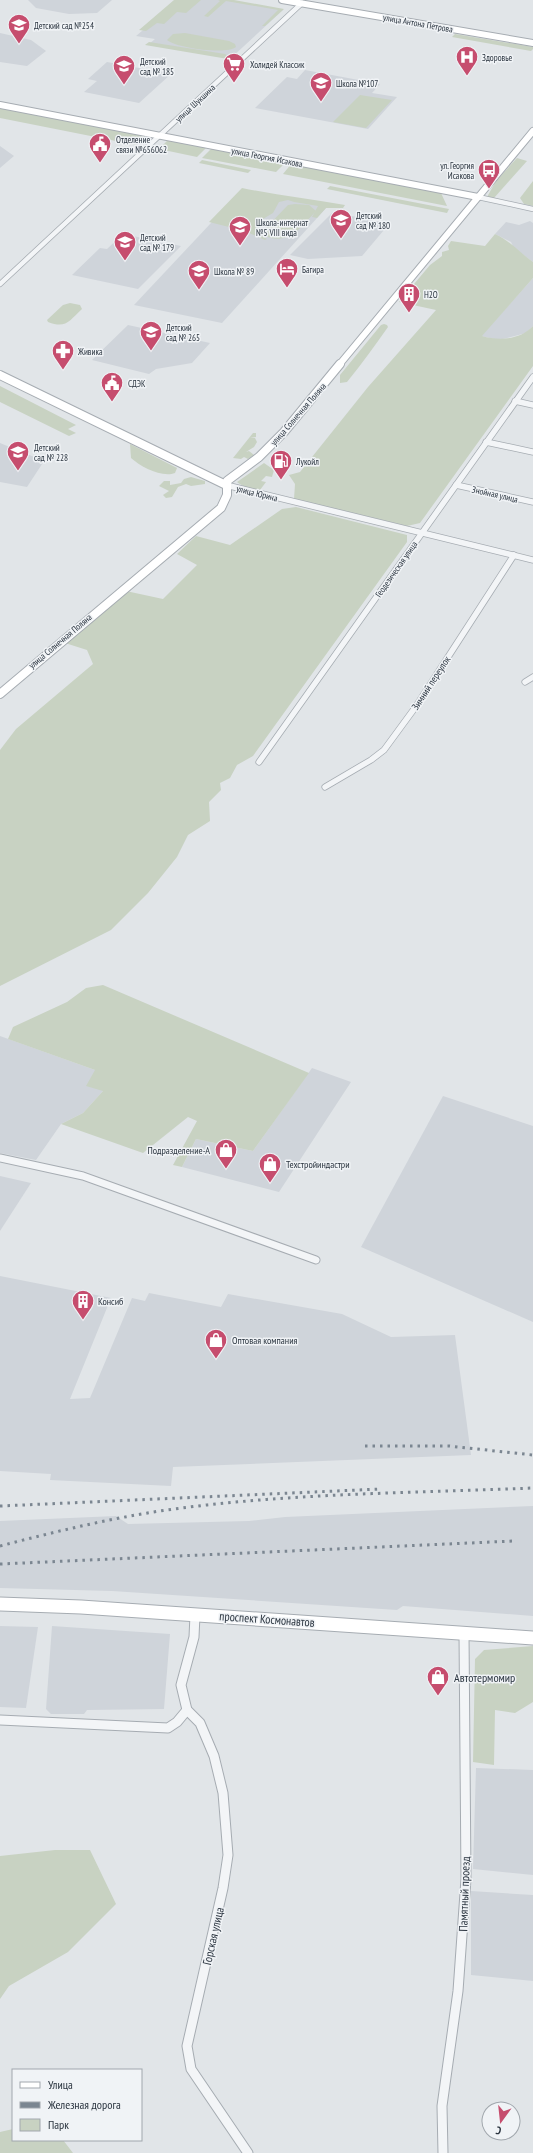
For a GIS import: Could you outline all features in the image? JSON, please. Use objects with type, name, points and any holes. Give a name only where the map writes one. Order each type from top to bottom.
[{"type":"street","name":"улица Антона Петрова","points":[[282,0],[533,43]]},
{"type":"street","name":"улица Антона Петрова","points":[[296,0],[302,4]]},
{"type":"street","name":"улица Шукшина","points":[[0,284],[302,4]]},
{"type":"street","name":"улица Георгия Исакова","points":[[0,104],[533,209]]},
{"type":"street","name":"улица Солнечная Поляна","points":[[0,694],[50,650],[221,508],[227,495],[226,485],[230,478],[259,457],[284,432],[533,131]]},
{"type":"street","name":"улица Юрина","points":[[1,377],[226,485],[533,560]]},
{"type":"street","name":"Геодезическая улица","points":[[259,762],[533,377]]},
{"type":"street","points":[[515,401],[533,405]]},
{"type":"street","points":[[486,442],[533,452]]},
{"type":"street","name":"Знойная улица","points":[[456,485],[533,502]]},
{"type":"street","name":"Зимний переулок","points":[[325,787],[384,750],[418,705],[514,556]]},
{"type":"street","points":[[525,682],[533,677]]},
{"type":"street","points":[[0,1158],[83,1176],[316,1260]]},
{"type":"street","name":"проспект Космонавтов","points":[[0,1604],[195,1615],[533,1638]]},
{"type":"street","name":"Горская улица","points":[[195,1615],[194,1637],[181,1685],[187,1710],[200,1723],[214,1756],[223,1793],[228,1855],[223,1888],[187,2046],[191,2069],[248,2153]]},
{"type":"street","name":"Памятный проезд","points":[[442,2153],[442,2106],[448,2049],[458,1991],[466,1879],[464,1633]]},
{"type":"street","points":[[0,1720],[168,1728],[177,1722],[187,1710]]},
{"type":"shaded area","points":[[28,0],[112,0],[97,13],[69,14],[36,8]]},
{"type":"shaded area","points":[[179,0],[229,0],[283,10],[231,58],[149,44],[155,39],[136,36]]},
{"type":"shaded area","name":"Детский сад №254","points":[[0,33],[31,40],[46,51],[27,66],[0,62]]},
{"type":"shaded area","name":"Детский сад № 185","points":[[107,62],[171,74],[139,103],[84,92],[97,81],[88,79]]},
{"type":"shaded area","points":[[305,70],[380,84],[372,93],[397,97],[368,129],[255,108],[287,77],[297,79]]},
{"type":"shaded area","points":[[0,146],[14,156],[0,168]]},
{"type":"shaded area","name":"Школа-интернат №5 VIII вида","points":[[242,190],[327,207],[222,323],[134,305]]},
{"type":"shaded area","name":"Детский сад № 180","points":[[333,212],[389,224],[362,256],[308,259],[290,255]]},
{"type":"shaded area","points":[[530,221],[533,223],[533,262],[514,248],[511,242],[495,234],[506,222],[519,225]]},
{"type":"shaded area","name":"Детский сад № 179","points":[[123,234],[181,246],[138,289],[72,275],[100,248],[107,249]]},
{"type":"shaded area","points":[[533,278],[533,326],[526,333],[499,340],[481,336]]},
{"type":"shaded area","name":"Детский сад № 265","points":[[128,325],[210,343],[192,363],[156,369],[149,374],[92,360]]},
{"type":"shaded area","name":"Детский сад № 228","points":[[0,443],[44,461],[27,487],[0,482]]},
{"type":"shaded area","points":[[0,1036],[95,1070],[103,1091],[83,1113],[61,1124],[36,1160],[0,1153]]},
{"type":"shaded area","points":[[312,1068],[351,1082],[279,1192],[182,1167],[196,1139],[253,1151]]},
{"type":"shaded area","points":[[443,1096],[533,1126],[533,1322],[361,1247]]},
{"type":"shaded area","points":[[0,1176],[31,1183],[0,1231]]},
{"type":"shaded area","points":[[0,1276],[111,1298],[70,1399],[90,1398],[132,1298],[145,1301],[149,1293],[221,1307],[228,1294],[342,1314],[391,1337],[455,1335],[471,1455],[173,1467],[171,1486],[50,1480],[51,1474],[0,1471]]},
{"type":"shaded area","points":[[533,1506],[533,1616],[403,1606],[397,1610],[112,1591],[0,1588],[0,1521],[116,1516],[128,1524],[249,1521],[285,1517]]},
{"type":"shaded area","points":[[0,1626],[38,1627],[26,1708],[0,1707]]},
{"type":"shaded area","points":[[52,1626],[170,1634],[164,1709],[87,1710],[84,1714],[51,1714],[46,1709]]},
{"type":"shaded area","points":[[476,1768],[533,1770],[533,1875],[473,1869]]},
{"type":"shaded area","points":[[471,1891],[533,1895],[533,1981],[471,1975]]},
{"type":"green space","points":[[174,0],[201,0],[186,13],[177,12],[164,24],[157,23],[146,31],[139,30]]},
{"type":"green space","points":[[218,0],[234,0],[284,9],[265,26],[262,26],[278,10],[226,1],[208,17],[204,16],[220,1]]},
{"type":"green space","points":[[185,33],[229,41],[235,44],[236,47],[223,50],[202,50],[180,46],[167,40],[173,34]]},
{"type":"green space","points":[[455,34],[533,47],[533,49],[531,51],[452,37]]},
{"type":"green space","points":[[149,42],[225,54],[229,57],[228,59],[145,45]]},
{"type":"green space","points":[[360,95],[392,100],[366,128],[333,122]]},
{"type":"green space","points":[[0,107],[148,135],[136,145],[0,118]]},
{"type":"green space","points":[[168,140],[207,147],[197,157],[159,149]]},
{"type":"green space","points":[[212,148],[286,162],[276,172],[202,158]]},
{"type":"green space","points":[[517,158],[527,161],[494,198],[487,197],[496,181]]},
{"type":"green space","points":[[202,160],[251,170],[248,173],[199,163]]},
{"type":"green space","points":[[292,163],[441,193],[447,206],[283,174]]},
{"type":"green space","points":[[533,181],[533,206],[524,204],[520,198]]},
{"type":"green space","points":[[330,186],[449,209],[447,213],[327,189]]},
{"type":"green space","points":[[242,188],[345,205],[343,208],[326,208],[317,218],[312,217],[318,206],[288,200],[279,202],[273,213],[258,222],[256,232],[267,239],[265,240],[245,231],[209,222]]},
{"type":"green space","points":[[288,205],[309,205],[316,211],[300,229],[288,237],[281,239],[265,236],[263,233],[264,230]]},
{"type":"green space","points":[[495,234],[510,243],[533,262],[533,278],[482,336],[495,339],[516,337],[528,331],[533,326],[533,366],[420,523],[407,526],[294,499],[295,484],[289,475],[300,472],[368,387],[436,310],[399,302],[430,265],[442,256],[442,252],[449,250],[448,246],[451,241],[485,246]]},
{"type":"green space","points":[[70,303],[80,305],[82,309],[67,323],[59,325],[48,322],[47,320],[63,305]]},
{"type":"green space","points":[[384,324],[388,327],[363,361],[347,382],[340,383],[340,375],[381,325]]},
{"type":"green space","points":[[0,386],[76,425],[68,429],[76,433],[69,436],[0,402]]},
{"type":"green space","points":[[253,433],[256,433],[256,437],[250,438],[255,438],[257,442],[254,447],[246,452],[249,451],[254,455],[248,459],[244,457],[241,459],[233,458]]},
{"type":"green space","points":[[130,444],[177,468],[175,473],[158,473],[140,465],[131,458]]},
{"type":"green space","points":[[264,463],[274,470],[272,477],[266,476],[261,481],[266,482],[260,490],[248,488],[237,482]]},
{"type":"green space","points":[[191,477],[205,481],[205,484],[191,486],[186,484],[178,487],[172,497],[166,498],[163,495],[169,491],[159,486],[164,481],[170,481],[170,485],[181,483],[184,479]]},
{"type":"green space","points":[[296,507],[407,535],[407,542],[253,756],[237,765],[230,778],[220,783],[221,790],[209,802],[210,821],[188,835],[177,857],[148,893],[111,930],[0,986],[0,750],[16,729],[93,664],[87,650],[65,643],[126,591],[163,599],[197,565],[177,554],[196,536],[230,545],[282,509]]},
{"type":"green space","points":[[103,985],[309,1073],[253,1151],[196,1139],[182,1167],[173,1165],[197,1121],[188,1117],[143,1153],[61,1124],[83,1113],[103,1091],[86,1086],[95,1070],[8,1039],[13,1027],[67,1002],[86,988]]},
{"type":"green space","points":[[533,1646],[533,1702],[515,1713],[495,1710],[494,1765],[473,1762],[475,1659],[484,1650]]},
{"type":"green space","points":[[55,1850],[90,1850],[116,1904],[68,1952],[9,1986],[0,1999],[0,1856]]},
{"type":"green space","points":[[12,2129],[12,2141],[64,2141],[73,2153],[0,2153],[0,2132]]},
{"type":"railway","points":[[365,1446],[449,1446],[533,1455]]},
{"type":"railway","points":[[0,1546],[108,1520],[174,1509],[219,1504],[354,1494],[533,1488]]},
{"type":"railway","points":[[0,1506],[381,1489]]},
{"type":"railway","points":[[0,1564],[514,1541]]},
{"type":"place","name":"Детский сад №254","points":[[19,44]]},
{"type":"place","name":"Здоровье","points":[[467,76]]},
{"type":"place","name":"Холидей Классик","points":[[234,84]]},
{"type":"place","name":"Детский сад № 185","points":[[124,86]]},
{"type":"place","name":"Школа №107","points":[[321,102]]},
{"type":"place","name":"Отделение связи №656062","points":[[100,164]]},
{"type":"place","name":"ул. Георгия Исакова","points":[[489,190]]},
{"type":"place","name":"Детский сад № 180","points":[[341,240]]},
{"type":"place","name":"Школа-интернат №5 VIII вида","points":[[240,246]]},
{"type":"place","name":"Детский сад № 179","points":[[125,262]]},
{"type":"place","name":"Багира","points":[[287,288]]},
{"type":"place","name":"Школа № 89","points":[[199,290]]},
{"type":"place","name":"H2O","points":[[409,314]]},
{"type":"place","name":"Детский сад № 265","points":[[151,352]]},
{"type":"place","name":"Живика","points":[[63,370]]},
{"type":"place","name":"СДЭК","points":[[112,402]]},
{"type":"place","name":"Детский сад № 228","points":[[18,472]]},
{"type":"place","name":"Лукойл","points":[[281,480]]},
{"type":"place","name":"Подразделение-А","points":[[226,1170]]},
{"type":"place","name":"Техстройиндастри","points":[[270,1184]]},
{"type":"place","name":"Консиб","points":[[83,1320]]},
{"type":"place","name":"Оптовая компания","points":[[216,1360]]},
{"type":"place","name":"Автотермомир","points":[[438,1696]]}]
